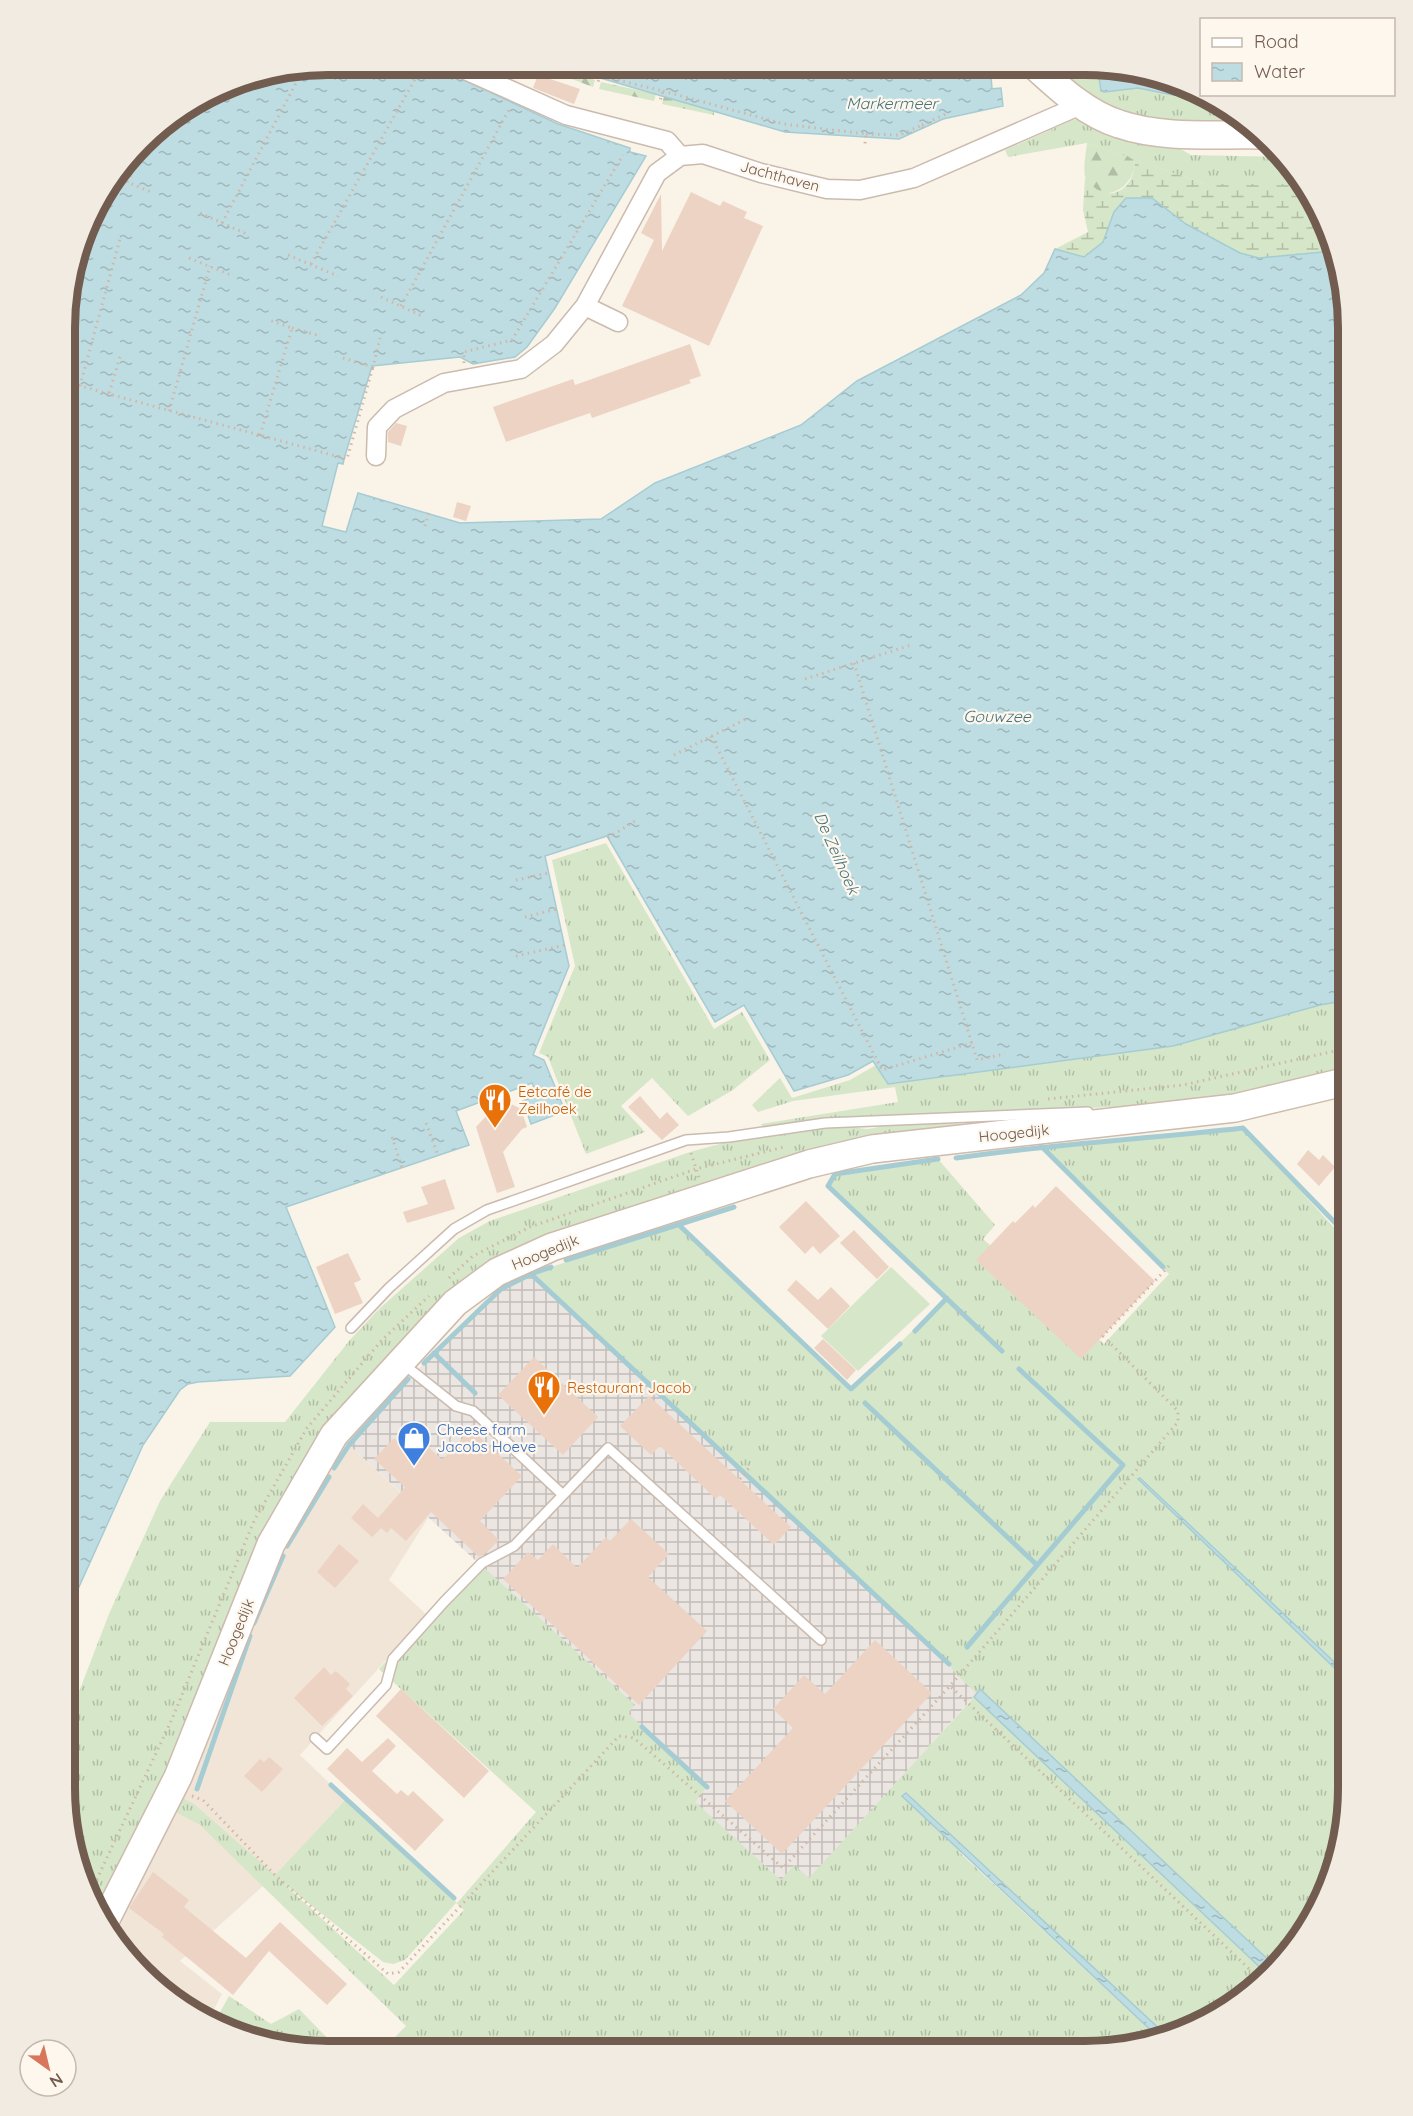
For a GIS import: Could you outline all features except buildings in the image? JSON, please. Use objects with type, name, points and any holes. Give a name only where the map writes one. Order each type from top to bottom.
[{"type":"street","points":[[376,456],[377,428],[394,409],[444,383],[521,369],[554,344],[585,306],[657,173],[680,156],[667,141],[566,115],[476,75]]},
{"type":"street","points":[[1046,75],[1081,105],[1118,124],[1165,133],[1248,135]]},
{"type":"street","name":"Jachthaven","points":[[680,156],[703,153],[761,173],[827,189],[860,190],[914,178],[1081,105]]},
{"type":"street","points":[[585,306],[618,322]]},
{"type":"street","name":"Hoogedijk","points":[[109,1914],[173,1788],[271,1544],[334,1435],[455,1303],[496,1272],[541,1251],[704,1197],[809,1164],[872,1149],[1235,1108],[1338,1083]]},
{"type":"lane","points":[[351,1328],[389,1288],[454,1229],[487,1210],[686,1140],[729,1137],[836,1122],[1102,1111]]},
{"type":"lane","points":[[1113,1111],[1148,1119]]},
{"type":"lane","points":[[400,1361],[456,1406],[473,1411],[562,1495]]},
{"type":"lane","points":[[315,1738],[327,1749],[386,1685],[393,1659],[444,1602],[482,1563],[514,1546],[608,1448],[821,1640]]},
{"type":"path","points":[[311,264],[417,75]]},
{"type":"path","points":[[597,75],[784,124],[866,134],[900,135],[948,113]]},
{"type":"path","points":[[597,85],[600,76]]},
{"type":"path","points":[[222,223],[299,77]]},
{"type":"path","points":[[660,101],[663,91]]},
{"type":"path","points":[[401,306],[514,100]]},
{"type":"path","points":[[922,125],[924,131]]},
{"type":"path","points":[[865,144],[866,134]]},
{"type":"path","points":[[465,368],[464,352],[512,340],[623,155]]},
{"type":"path","points":[[127,182],[140,159]]},
{"type":"path","points":[[123,180],[151,192]]},
{"type":"path","points":[[200,213],[249,235]]},
{"type":"path","points":[[80,386],[121,235]]},
{"type":"path","points":[[288,255],[338,276]]},
{"type":"path","points":[[189,258],[233,276]]},
{"type":"path","points":[[169,411],[210,266]]},
{"type":"path","points":[[381,297],[422,316]]},
{"type":"path","points":[[269,320],[317,335]]},
{"type":"path","points":[[260,435],[292,327]]},
{"type":"path","points":[[75,384],[347,459],[380,338]]},
{"type":"path","points":[[109,394],[120,357]]},
{"type":"path","points":[[343,358],[373,367]]},
{"type":"path","points":[[425,526],[429,512]]},
{"type":"path","points":[[805,679],[911,645]]},
{"type":"path","points":[[854,663],[977,1060],[1005,1054]]},
{"type":"path","points":[[674,755],[748,718]]},
{"type":"path","points":[[711,736],[882,1070],[972,1043]]},
{"type":"path","points":[[608,838],[635,821]]},
{"type":"path","points":[[516,880],[549,873]]},
{"type":"path","points":[[525,917],[556,909]]},
{"type":"path","points":[[516,956],[564,945]]},
{"type":"path","points":[[1042,1100],[1183,1085],[1338,1050]]},
{"type":"path","points":[[426,1123],[438,1155]]},
{"type":"path","points":[[392,1137],[402,1168]]},
{"type":"path","points":[[448,1279],[473,1256],[530,1227],[696,1169],[792,1145]]},
{"type":"path","points":[[690,1152],[704,1197]]},
{"type":"path","points":[[173,1788],[203,1800],[275,1875],[388,1974],[399,1972],[619,1736],[634,1738],[783,1868],[950,1686],[1178,1422],[1178,1411],[1103,1336],[1169,1266]]},
{"type":"path","points":[[94,1885],[171,1719],[254,1521],[307,1428],[382,1340],[432,1294]]},
{"type":"path","points":[[740,1479],[749,1468]]},
{"type":"path","points":[[950,1686],[1255,1975]]},
{"type":"shaded area","points":[[531,1274],[949,1664],[977,1693],[809,1879],[781,1880],[694,1802],[707,1787],[627,1713],[634,1705],[349,1445],[408,1379],[501,1289]]},
{"type":"shaded area","points":[[334,1435],[349,1445],[428,1518],[389,1580],[427,1615],[300,1755],[346,1799],[275,1875],[180,1961],[222,1994],[212,2013],[174,1989],[149,1967],[127,1942],[108,1914]]},
{"type":"green space","points":[[486,75],[505,75],[501,83]]},
{"type":"green space","points":[[561,75],[579,75],[595,80],[593,87]]},
{"type":"green space","points":[[1064,75],[1099,76],[1101,90],[1104,92],[1138,88],[1187,96],[1238,126],[1189,124],[1116,112],[1086,94]]},
{"type":"green space","points":[[601,82],[656,94],[654,101],[599,89]]},
{"type":"green space","points":[[664,96],[714,111],[714,115],[662,104]]},
{"type":"green space","points":[[1083,118],[1172,144],[1191,155],[1271,157],[1293,184],[1205,184],[1087,143],[1008,157],[1005,150],[1073,120]]},
{"type":"green space","points":[[1087,143],[1131,158],[1135,163],[1132,175],[1119,190],[1102,193],[1088,185],[1084,168]]},
{"type":"green space","points":[[1131,158],[1205,184],[1293,184],[1312,216],[1327,252],[1277,259],[1250,256],[1213,240],[1153,202],[1137,198],[1126,198],[1114,212],[1103,242],[1084,257],[1055,249],[1088,232],[1083,210],[1085,178],[1100,191],[1116,192],[1123,189],[1129,182],[1135,163]]},
{"type":"green space","points":[[606,843],[714,1029],[742,1012],[770,1060],[733,1090],[688,1116],[652,1078],[621,1106],[645,1132],[586,1154],[548,1057],[539,1053],[575,966],[552,860]]},
{"type":"green space","points":[[1338,1002],[1338,1076],[1161,1110],[1112,1107],[825,1118],[763,1128],[761,1124],[898,1102],[895,1087],[793,1101],[758,1112],[752,1105],[780,1078],[792,1098],[850,1080],[876,1065],[888,1084],[1173,1046]]},
{"type":"green space","points":[[887,1123],[1007,1124],[983,1132],[669,1202],[442,1305],[373,1372],[321,1439],[104,1906],[88,1870],[77,1821],[75,1702],[109,1614],[160,1501],[210,1422],[285,1422],[349,1341],[379,1309],[459,1238],[490,1221],[690,1152],[731,1141],[848,1125],[863,1129]]},
{"type":"green space","points":[[1243,1128],[1338,1232],[1338,1788],[1336,1821],[1325,1870],[1312,1900],[1295,1929],[1264,1967],[1239,1989],[1212,2007],[1160,2030],[983,1865],[958,1851],[1152,2032],[1118,2039],[1085,2041],[391,2041],[406,2026],[200,1825],[172,1810],[179,1796],[194,1804],[275,1875],[346,1799],[457,1903],[536,1812],[379,1669],[478,1562],[635,1705],[628,1713],[707,1787],[695,1802],[781,1880],[794,1865],[809,1878],[974,1697],[1193,1899],[954,1672],[949,1664],[531,1274],[678,1224],[851,1389],[946,1299],[828,1186],[835,1174],[938,1159],[995,1225],[983,1239],[1104,1344],[1169,1274],[1041,1146]],"holes":[[[284,1884],[383,1962],[393,1964],[405,1960],[456,1903],[464,1910],[394,1985]]]},
{"type":"green space","points":[[891,1267],[930,1304],[858,1371],[821,1336]]},
{"type":"green space","points":[[229,1996],[271,2024],[299,2009],[330,2041],[278,2036],[246,2028],[218,2016]]},
{"type":"water","name":"Gouwzee","points":[[328,75],[453,75],[558,124],[630,148],[630,152],[646,156],[555,308],[527,347],[515,357],[473,364],[460,357],[372,366],[343,464],[338,463],[322,526],[346,532],[358,493],[460,523],[601,519],[655,483],[801,425],[857,381],[1021,295],[1044,273],[1055,249],[1084,257],[1103,242],[1114,212],[1126,198],[1152,198],[1186,224],[1240,253],[1259,258],[1326,252],[1336,295],[1338,328],[1338,1002],[1173,1046],[888,1084],[873,1061],[848,1075],[794,1091],[744,1005],[715,1022],[607,836],[545,856],[569,966],[533,1055],[544,1060],[565,1111],[531,1124],[523,1101],[537,1095],[532,1083],[456,1111],[469,1145],[286,1207],[335,1327],[290,1376],[188,1384],[180,1390],[143,1445],[75,1596],[75,328],[80,278],[94,231],[118,187],[149,149],[174,127],[201,109],[246,88],[278,80]]},
{"type":"water","name":"Markermeer","points":[[590,75],[1005,75],[991,77],[992,88],[990,89],[1001,88],[1003,106],[943,119],[899,139],[785,132]]},
{"type":"water","points":[[1099,76],[1135,80],[1167,88],[1187,96],[1138,88],[1101,91]]},
{"type":"water","points":[[1140,1478],[1338,1666],[1338,1671],[1138,1479]]},
{"type":"water","points":[[980,1689],[1270,1961],[1262,1969],[974,1697]]},
{"type":"water","points":[[906,1793],[1160,2030],[1152,2032],[902,1796]]},
{"type":"waterway","points":[[956,1158],[1243,1128],[1338,1226]]},
{"type":"waterway","points":[[1041,1146],[1163,1267]]},
{"type":"waterway","points":[[938,1159],[835,1174],[828,1186],[1002,1351]]},
{"type":"waterway","points":[[566,1260],[734,1207]]},
{"type":"waterway","points":[[678,1224],[851,1389],[900,1344]]},
{"type":"waterway","points":[[424,1363],[501,1289],[551,1267]]},
{"type":"waterway","points":[[531,1274],[949,1664]]},
{"type":"waterway","points":[[915,1331],[946,1299]]},
{"type":"waterway","points":[[434,1353],[475,1393]]},
{"type":"waterway","points":[[967,1647],[1123,1465],[1019,1369]]},
{"type":"waterway","points":[[334,1468],[349,1445],[408,1379]]},
{"type":"waterway","points":[[865,1403],[1037,1565]]},
{"type":"waterway","points":[[287,1546],[329,1477]]},
{"type":"waterway","points":[[254,1623],[283,1556]]},
{"type":"waterway","points":[[197,1789],[250,1636]]},
{"type":"waterway","points":[[642,1727],[707,1787]]},
{"type":"waterway","points":[[331,1785],[454,1898]]},
{"type":"place","name":"Eetcafé de Zeilhoek","points":[[495,1129]]},
{"type":"place","name":"Restaurant Jacob","points":[[544,1416]]},
{"type":"place","name":"Cheese farm Jacobs Hoeve","points":[[414,1467]]},
{"type":"water label","name":"De Zeilhoek","points":[[837,853]]}]
